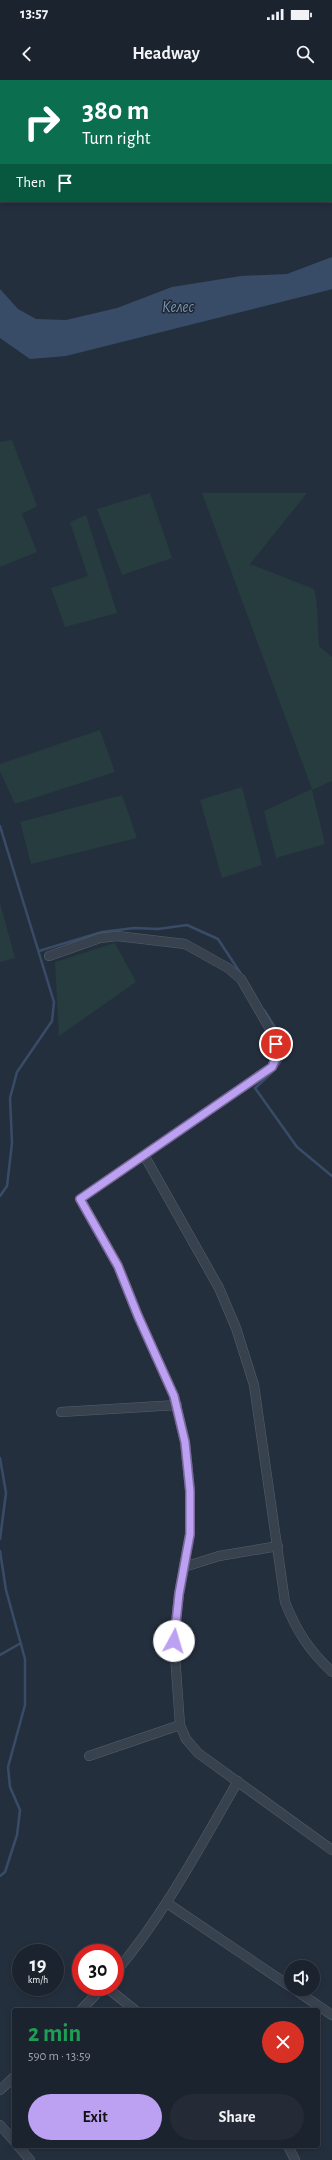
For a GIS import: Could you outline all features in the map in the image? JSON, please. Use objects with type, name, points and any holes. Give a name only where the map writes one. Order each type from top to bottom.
[{"type":"street","points":[[49,956],[100,938],[117,936],[185,944],[228,968],[241,979],[274,1036],[278,1053],[272,1067],[80,1199],[118,1266],[138,1316],[174,1396],[185,1442],[190,1491],[190,1534],[174,1641],[180,1725],[186,1739],[198,1753],[332,1850]]},
{"type":"street","points":[[144,1155],[219,1288],[236,1328],[254,1385],[285,1602],[296,1628],[312,1653],[332,1672]]},
{"type":"street","points":[[62,1412],[177,1405]]},
{"type":"street","points":[[184,1567],[219,1556],[278,1546]]},
{"type":"street","points":[[89,1756],[180,1725]]},
{"type":"street","points":[[124,1962],[167,1903],[238,1781]]},
{"type":"street","points":[[167,1903],[284,1982]]},
{"type":"street","points":[[83,2008],[96,1996]]},
{"type":"street","points":[[117,1996],[132,2008]]},
{"type":"street","points":[[304,1996],[332,2015]]},
{"type":"street","points":[[0,2090],[12,2079]]},
{"type":"street","points":[[0,2125],[12,2139]]},
{"type":"street","points":[[20,2148],[30,2160]]},
{"type":"street","points":[[289,2148],[295,2160]]},
{"type":"green space","points":[[12,440],[37,506],[22,514],[37,552],[0,567],[0,442]]},
{"type":"green space","points":[[150,493],[172,558],[122,575],[97,509]]},
{"type":"green space","points":[[202,493],[307,493],[250,564],[314,589],[316,596],[319,646],[332,657],[332,781],[312,790],[325,844],[276,858],[264,811],[312,789]]},
{"type":"green space","points":[[86,515],[117,613],[65,627],[51,588],[88,576],[70,522]]},
{"type":"green space","points":[[100,730],[115,772],[15,804],[0,771],[0,764]]},
{"type":"green space","points":[[242,787],[262,865],[222,878],[200,800]]},
{"type":"green space","points":[[122,795],[137,838],[31,864],[20,822]]},
{"type":"green space","points":[[0,903],[15,958],[0,962]]},
{"type":"green space","points":[[115,943],[136,982],[59,1036],[55,962]]},
{"type":"water","name":"Келес","points":[[332,257],[332,289],[66,356],[30,359],[0,338],[0,289],[18,309],[36,319],[66,320],[117,308],[172,287],[241,276],[287,274]]},
{"type":"waterway","points":[[0,826],[54,1002],[52,1021],[17,1072],[10,1098],[12,1143],[7,1186],[0,1196]]},
{"type":"waterway","points":[[39,951],[102,932],[134,928],[158,929],[187,925],[218,939],[241,974]]},
{"type":"waterway","points":[[264,1010],[279,1035],[283,1044],[284,1052],[282,1060],[276,1068],[255,1088],[297,1147],[332,1176]]},
{"type":"waterway","points":[[0,1458],[6,1493],[0,1539]]},
{"type":"waterway","points":[[0,1551],[6,1590],[25,1659],[25,1705],[8,1767],[10,1787],[20,1810],[17,1835],[5,1872],[0,1876]]},
{"type":"waterway","points":[[0,1655],[21,1643]]},
{"type":"route","points":[[174,1641],[179,1594],[190,1534],[190,1491],[185,1442],[174,1396],[138,1316],[118,1266],[80,1199],[272,1067],[278,1053],[276,1044]]}]
